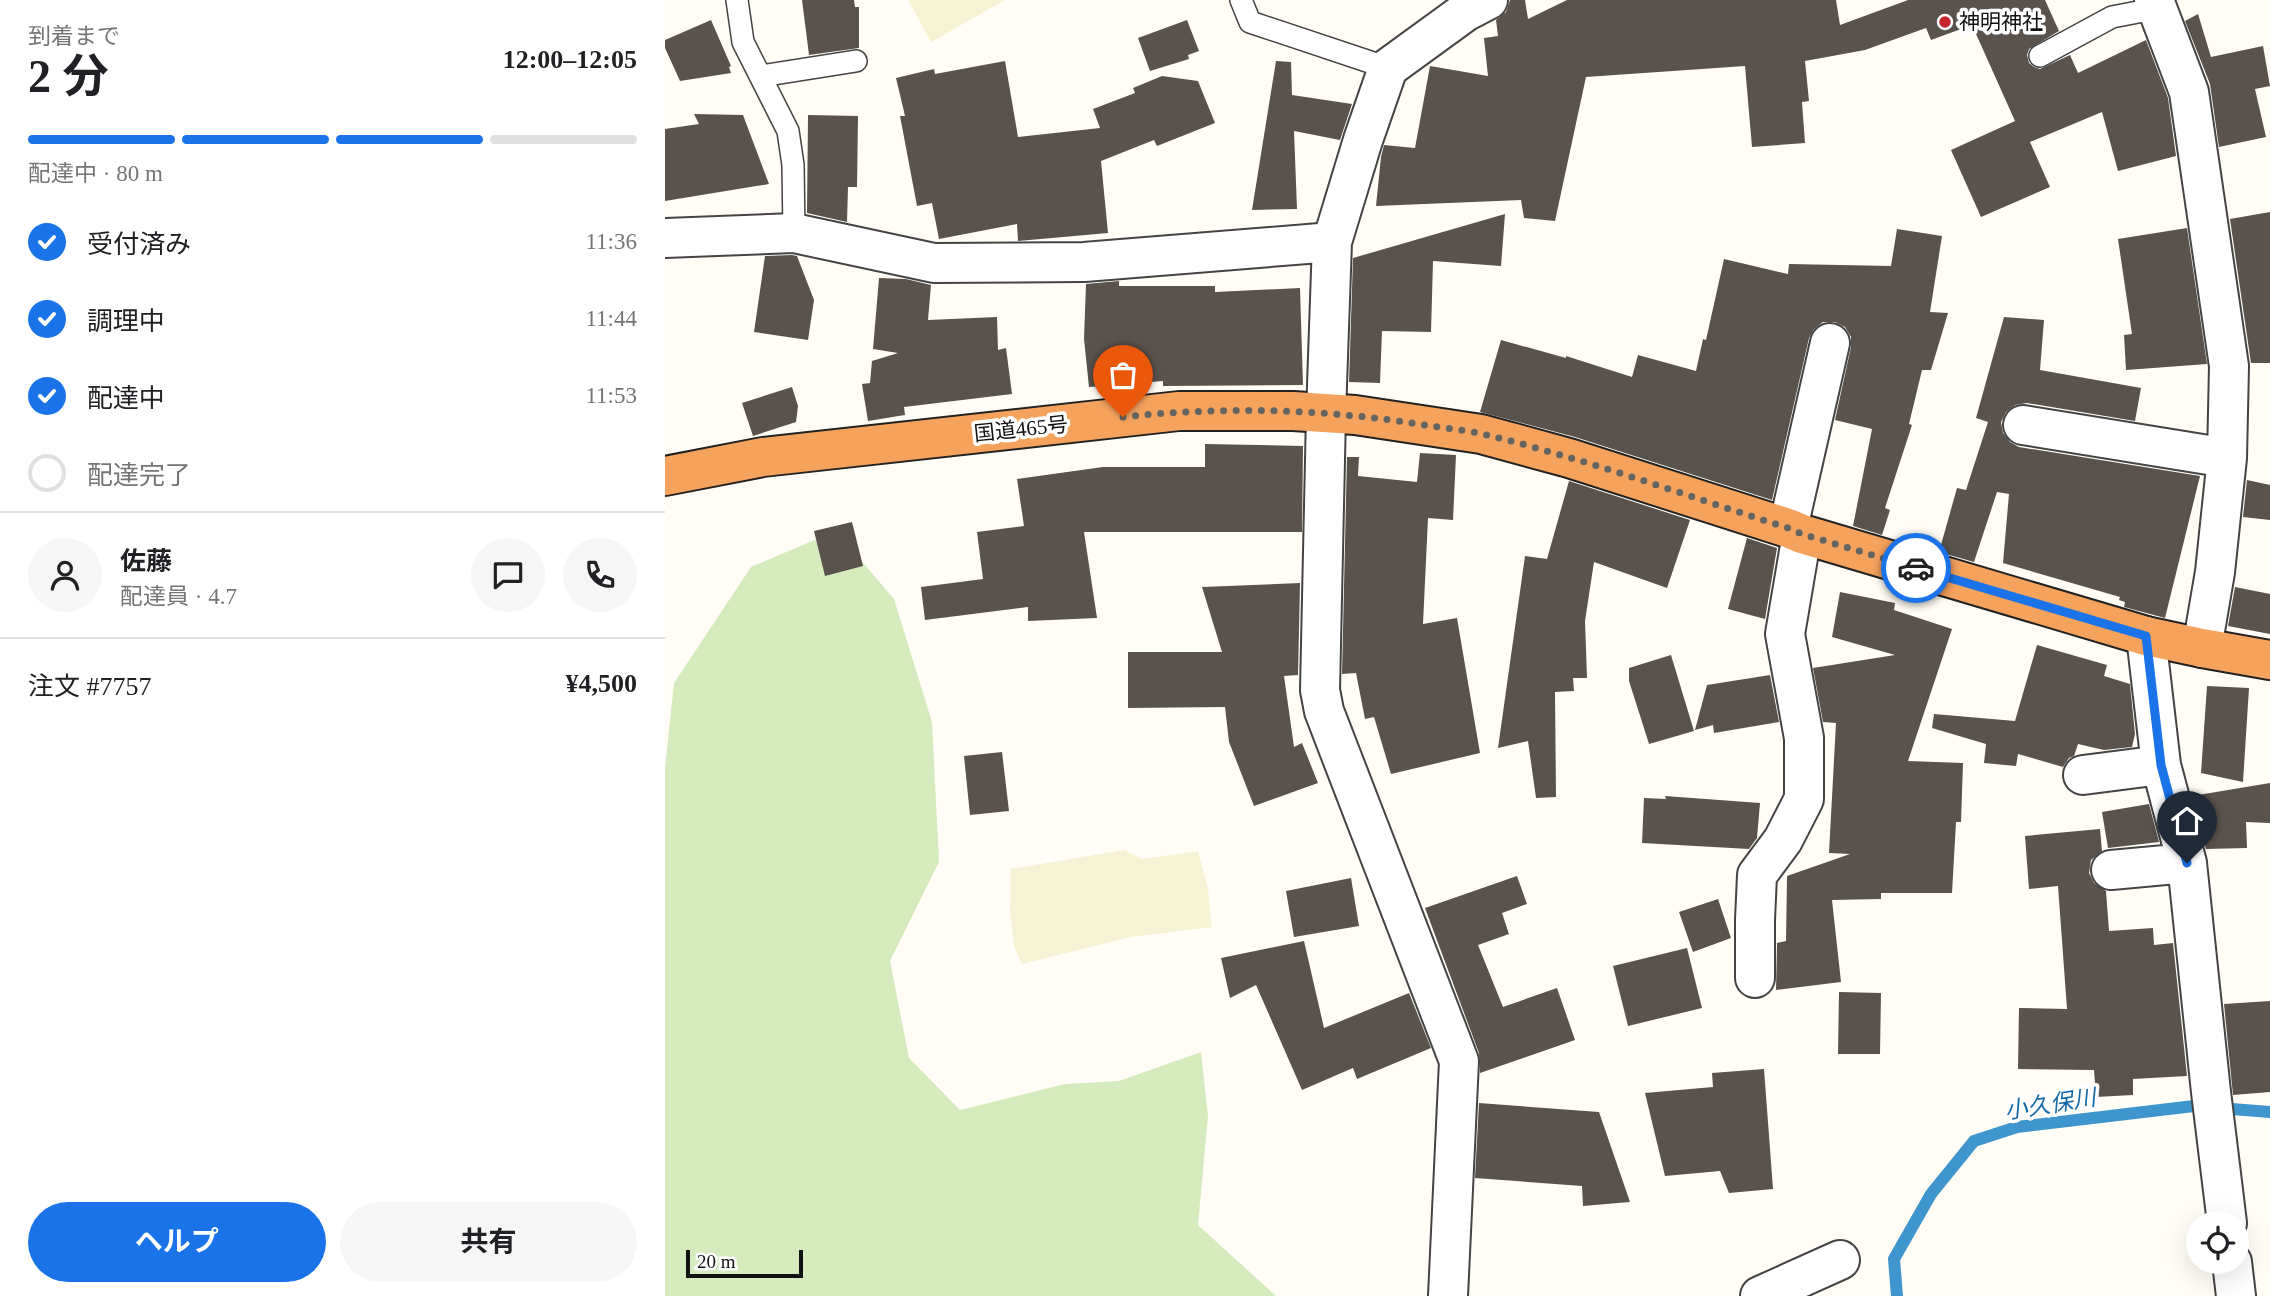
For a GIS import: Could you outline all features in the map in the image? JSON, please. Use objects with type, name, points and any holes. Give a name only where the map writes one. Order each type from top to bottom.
[{"type":"highway","name":"国道465号","points":[[665,476],[763,457],[1179,411],[1293,411],[1355,415],[1481,434],[1569,458],[1795,531],[2146,636],[2202,649],[2270,660]]},
{"type":"street","points":[[1448,1296],[1459,1061],[1324,711],[1320,690],[1326,414],[1332,242],[1388,68],[1465,12],[1488,0]]},
{"type":"street","points":[[2157,4],[2189,92],[2229,366],[2227,458],[2215,572],[2202,649]]},
{"type":"street","points":[[665,239],[794,233],[934,263],[1084,262],[1332,242]]},
{"type":"street","points":[[1755,978],[1757,875],[1783,840],[1804,799],[1804,738],[1785,634],[1795,531],[1830,343]]},
{"type":"street","points":[[2023,425],[2227,458]]},
{"type":"street","points":[[2146,636],[2161,765],[2187,863],[2226,1211]]},
{"type":"street","points":[[2083,775],[2161,765]]},
{"type":"street","points":[[2111,870],[2187,863]]},
{"type":"street","points":[[1760,1296],[1840,1260]]},
{"type":"street","points":[[2233,1274],[2236,1296]]},
{"type":"lane","points":[[737,0],[743,42],[788,131],[793,164],[794,233]]},
{"type":"lane","points":[[1241,0],[1250,22],[1388,68]]},
{"type":"lane","points":[[2040,56],[2112,17],[2157,4]]},
{"type":"lane","points":[[761,76],[856,61]]},
{"type":"shaded area","points":[[908,0],[1005,0],[931,42]]},
{"type":"shaded area","points":[[1124,850],[1142,859],[1198,851],[1208,888],[1212,927],[1131,937],[1022,964],[1014,947],[1010,911],[1011,869]]},
{"type":"green space","points":[[836,531],[894,599],[932,722],[939,862],[890,961],[909,1058],[960,1110],[1065,1084],[1119,1081],[1201,1052],[1208,1116],[1198,1225],[1276,1296],[665,1296],[665,768],[674,683],[751,567]]},
{"type":"building","points":[[802,0],[854,0],[855,7],[859,7],[859,48],[809,55]]},
{"type":"building","points":[[1510,0],[1525,0],[1528,19],[1567,0],[1836,0],[1840,25],[1908,0],[2045,0],[2059,31],[2029,49],[2029,63],[2040,69],[2070,55],[2078,73],[2146,40],[2168,98],[2176,156],[2118,171],[2102,112],[2030,142],[2050,187],[1981,217],[1951,150],[2015,121],[1972,25],[1931,40],[1926,28],[1865,50],[1805,61],[1809,101],[1802,102],[1805,143],[1752,147],[1745,66],[1586,77],[1555,221],[1524,218],[1521,200],[1376,206],[1384,145],[1415,148],[1430,66],[1488,76],[1484,38],[1498,36],[1496,20],[1506,12]]},
{"type":"building","points":[[2198,14],[2211,57],[2263,46],[2270,86],[2255,89],[2266,137],[2219,147],[2210,84],[2185,21]]},
{"type":"building","points":[[711,20],[731,66],[731,73],[680,81],[665,48],[665,40]]},
{"type":"building","points":[[1187,20],[1199,51],[1188,55],[1189,59],[1150,71],[1138,38]]},
{"type":"building","points":[[1005,61],[1018,137],[1100,128],[1093,109],[1135,93],[1133,88],[1162,76],[1198,81],[1215,123],[1157,146],[1154,140],[1101,161],[1108,233],[1018,241],[1017,224],[939,239],[932,203],[917,206],[900,116],[905,116],[896,78],[934,69],[935,74]]},
{"type":"building","points":[[1276,61],[1291,62],[1292,95],[1352,104],[1340,140],[1294,131],[1297,209],[1252,210]]},
{"type":"building","points":[[694,114],[743,115],[769,184],[665,201],[665,129],[699,124]]},
{"type":"building","points":[[808,115],[858,116],[857,187],[848,187],[847,222],[807,213]]},
{"type":"building","points":[[2270,212],[2270,363],[2251,363],[2230,219]]},
{"type":"building","points":[[1505,214],[1501,266],[1433,261],[1431,332],[1382,331],[1380,383],[1349,382],[1353,258]]},
{"type":"building","points":[[2187,228],[2207,364],[2126,370],[2124,335],[2132,334],[2118,239]]},
{"type":"building","points":[[1897,229],[1942,236],[1930,312],[1948,313],[1931,370],[1922,370],[1909,424],[1912,425],[1885,508],[1890,510],[1882,535],[1853,526],[1872,429],[1835,420],[1851,337],[1845,327],[1835,322],[1823,322],[1814,329],[1809,338],[1772,500],[1575,437],[1480,412],[1501,340],[1566,356],[1632,377],[1638,355],[1696,371],[1703,339],[1706,340],[1724,259],[1788,274],[1789,264],[1891,266]]},
{"type":"building","points":[[765,256],[797,256],[814,300],[808,340],[754,332]]},
{"type":"building","points":[[879,278],[906,279],[931,285],[928,320],[997,317],[998,350],[1006,348],[1012,394],[904,407],[905,415],[868,421],[862,384],[870,383],[872,361],[898,353],[873,349]]},
{"type":"building","points":[[1119,281],[1119,286],[1215,286],[1215,292],[1300,288],[1303,385],[1163,386],[1163,381],[1089,387],[1084,339],[1086,284]]},
{"type":"building","points":[[2004,317],[2044,320],[2040,370],[2141,388],[2135,421],[2027,403],[2015,405],[2006,412],[2001,422],[2003,433],[2010,442],[2019,447],[2200,476],[2165,618],[2124,607],[2125,602],[2119,600],[2120,597],[2003,563],[2009,494],[1997,492],[1974,562],[1939,552],[1957,488],[1966,490],[1988,422],[1976,418]]},
{"type":"building","points":[[792,387],[798,406],[796,422],[753,436],[742,403]]},
{"type":"building","points":[[1205,444],[1303,446],[1302,532],[1084,532],[1097,618],[1028,621],[1028,607],[925,620],[921,587],[983,579],[977,532],[1024,526],[1017,479],[1103,467],[1205,467]]},
{"type":"building","points":[[1420,453],[1456,455],[1453,520],[1428,518],[1423,624],[1457,618],[1480,753],[1391,774],[1374,717],[1365,719],[1356,673],[1342,674],[1347,457],[1359,457],[1358,476],[1417,482]]},
{"type":"building","points":[[2247,480],[2270,485],[2270,520],[2243,517]]},
{"type":"building","points":[[1569,481],[1690,520],[1667,588],[1594,562],[1585,621],[1587,678],[1573,678],[1574,691],[1555,692],[1556,797],[1536,798],[1528,741],[1498,748],[1525,556],[1547,559]]},
{"type":"building","points":[[852,522],[863,566],[825,576],[814,531]]},
{"type":"building","points":[[1747,538],[1777,548],[1765,619],[1728,609]]},
{"type":"building","points":[[1300,583],[1298,675],[1284,676],[1294,747],[1302,743],[1318,783],[1254,806],[1229,742],[1225,707],[1128,708],[1128,652],[1222,652],[1202,587]]},
{"type":"building","points":[[2235,587],[2270,594],[2270,634],[2228,626]]},
{"type":"building","points":[[1840,592],[1895,603],[1894,610],[1952,629],[1908,761],[1963,763],[1961,822],[1956,822],[1952,893],[1881,893],[1881,899],[1832,900],[1841,982],[1776,990],[1777,943],[1786,941],[1787,876],[1850,854],[1829,853],[1836,723],[1823,722],[1813,668],[1895,655],[1832,637]]},
{"type":"building","points":[[2037,645],[2107,665],[2104,676],[2130,684],[2135,734],[2132,747],[2104,750],[2078,744],[2074,756],[2069,758],[2063,767],[2018,754],[2016,766],[1984,763],[1986,744],[1932,728],[1934,714],[2015,721]]},
{"type":"building","points":[[1671,655],[1694,731],[1649,744],[1629,681],[1629,668]]},
{"type":"building","points":[[1770,675],[1779,722],[1714,733],[1713,725],[1695,730],[1707,685]]},
{"type":"building","points":[[2207,686],[2249,688],[2243,782],[2201,773]]},
{"type":"building","points":[[1002,752],[1009,811],[970,815],[964,756]]},
{"type":"building","points":[[2270,783],[2270,823],[2246,822],[2247,848],[2206,849],[2192,796]]},
{"type":"building","points":[[1665,796],[1760,803],[1757,838],[1749,849],[1642,843],[1644,798],[1666,799]]},
{"type":"building","points":[[2149,804],[2159,842],[2108,848],[2102,812]]},
{"type":"building","points":[[2100,829],[2102,851],[2091,860],[2089,873],[2094,883],[2106,891],[2109,931],[2153,928],[2154,945],[2173,943],[2187,1076],[2133,1079],[2133,1095],[2096,1097],[2094,1070],[2018,1069],[2019,1008],[2067,1009],[2058,886],[2029,889],[2025,836]]},
{"type":"building","points":[[1517,876],[1527,904],[1502,913],[1509,934],[1478,945],[1503,1007],[1557,988],[1575,1040],[1480,1073],[1479,1053],[1425,908]]},
{"type":"building","points":[[1351,878],[1359,926],[1294,937],[1286,891]]},
{"type":"building","points":[[1718,899],[1731,938],[1693,952],[1679,912]]},
{"type":"building","points":[[1304,941],[1324,1028],[1409,993],[1431,1048],[1357,1079],[1353,1068],[1302,1090],[1256,985],[1230,998],[1221,958]]},
{"type":"building","points":[[1687,948],[1702,1008],[1628,1026],[1613,966]]},
{"type":"building","points":[[1839,992],[1881,993],[1880,1054],[1838,1054]]},
{"type":"building","points":[[2270,1001],[2270,1092],[2233,1095],[2224,1004]]},
{"type":"building","points":[[1764,1069],[1773,1189],[1729,1193],[1720,1171],[1665,1176],[1645,1093],[1713,1087],[1712,1073]]},
{"type":"building","points":[[1479,1103],[1599,1112],[1630,1202],[1583,1206],[1582,1186],[1475,1178]]},
{"type":"waterway","name":"小久保川","points":[[1897,1296],[1894,1259],[1931,1194],[1974,1141],[2017,1127],[2194,1106],[2270,1112]]},
{"type":"way so far","points":[[1123,417],[1179,411],[1293,411],[1355,415],[1481,434],[1569,458],[1916,568]]},
{"type":"place","name":"神明神社","points":[[1945,22]]},
{"type":"route","points":[[1916,568],[2146,636],[2161,765],[2187,863]]}]
